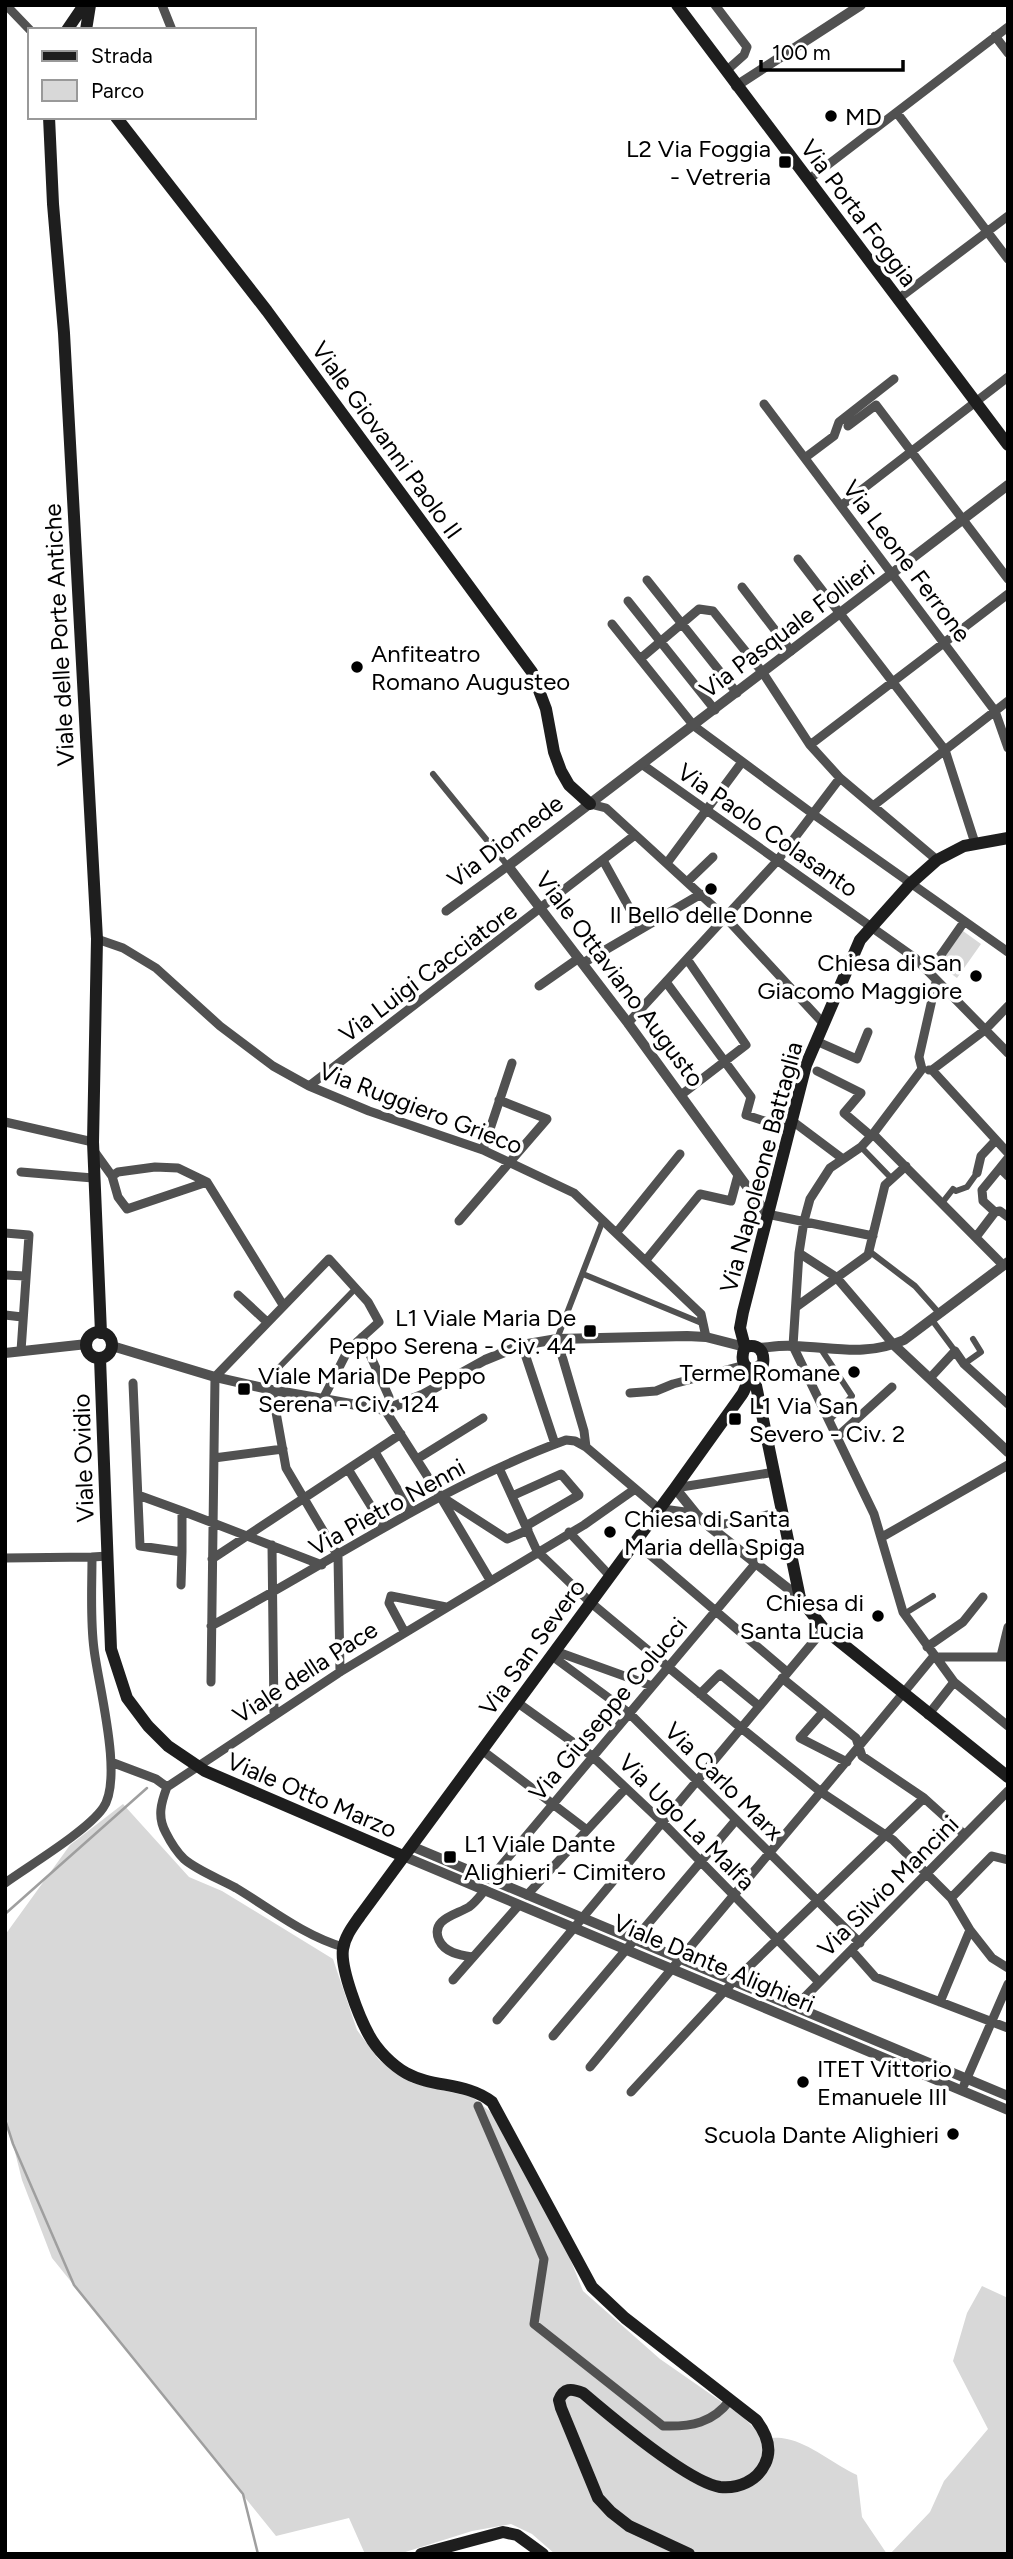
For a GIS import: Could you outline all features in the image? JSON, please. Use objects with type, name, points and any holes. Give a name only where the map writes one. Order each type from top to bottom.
[{"type":"main road","points":[[68,28],[84,5]]},
{"type":"main road","points":[[86,28],[90,5]]},
{"type":"main road","name":"Via Porta Foggia","points":[[677,5],[1008,445]]},
{"type":"main road","name":"Viale Giovanni Paolo II","points":[[118,119],[267,311],[532,672],[546,709],[554,752],[561,771],[569,785],[590,804]]},
{"type":"main road","name":"Viale delle Porte Antiche","points":[[51,120],[97,939],[93,1178],[101,1333]]},
{"type":"main road","name":"Via Napoleone Battaglia","points":[[800,1598],[775,1472],[740,1328],[806,1065],[860,940],[870,926],[937,860],[975,843],[1008,838]]},
{"type":"main road","points":[[101,1333],[110,1338],[112,1346],[109,1354],[100,1358],[89,1353],[87,1344],[92,1335],[101,1333]]},
{"type":"main road","points":[[749,1360],[755,1346],[760,1348]]},
{"type":"main road","name":"Viale Ovidio","points":[[100,1358],[108,1556]]},
{"type":"main road","name":"Via San Severo","points":[[343,1947],[352,1929],[407,1851],[483,1751],[743,1393],[749,1360]]},
{"type":"main road","name":"Viale Otto Marzo","points":[[108,1556],[111,1649],[117,1674],[137,1713],[168,1746],[205,1771],[407,1851]]},
{"type":"main road","points":[[800,1598],[824,1629],[928,1715],[1006,1771]]},
{"type":"main road","points":[[343,1947],[343,1964],[350,1987],[369,2035],[380,2050],[405,2073],[472,2091],[492,2102],[592,2287],[625,2318],[756,2420],[765,2431],[769,2456],[760,2472],[747,2482],[731,2487],[718,2487],[691,2475],[583,2393],[567,2389],[559,2400],[598,2498],[629,2526],[689,2554]]},
{"type":"main road","points":[[421,2554],[503,2532],[517,2535],[543,2554]]},
{"type":"street","points":[[6,5],[28,28]]},
{"type":"street","points":[[162,5],[171,28]]},
{"type":"street","points":[[716,5],[747,47],[744,55],[726,71]]},
{"type":"street","points":[[737,86],[854,7]]},
{"type":"street","points":[[808,180],[1008,27]]},
{"type":"street","points":[[995,37],[1008,53]]},
{"type":"street","points":[[897,113],[1008,259]]},
{"type":"street","points":[[898,299],[1008,216]]},
{"type":"street","points":[[842,505],[1008,377]]},
{"type":"street","points":[[806,457],[834,436],[838,422],[894,379]]},
{"type":"street","name":"Via Leone Ferrone","points":[[764,404],[995,711],[1008,748]]},
{"type":"street","points":[[848,426],[876,405],[1008,579]]},
{"type":"street","name":"Via Pasquale Follieri","points":[[590,804],[1008,485]]},
{"type":"street","points":[[798,559],[945,750],[975,843]]},
{"type":"street","points":[[647,580],[737,693]]},
{"type":"street","points":[[742,587],[791,651]]},
{"type":"street","points":[[810,745],[1008,594]]},
{"type":"street","points":[[628,601],[715,710]]},
{"type":"street","points":[[640,659],[699,609],[713,611],[762,673],[810,745],[840,778],[937,860]]},
{"type":"street","points":[[612,624],[694,726],[1008,952]]},
{"type":"street","points":[[873,806],[1008,701]]},
{"type":"street","points":[[667,863],[742,762]]},
{"type":"street","name":"Via Paolo Colasanto","points":[[643,765],[915,958],[1008,1053]]},
{"type":"street","name":"Viale Ottaviano Augusto","points":[[433,774],[542,909],[767,1214]]},
{"type":"street","points":[[628,1023],[777,861],[840,778]]},
{"type":"street","points":[[590,804],[606,808],[701,894],[823,1023]]},
{"type":"street","name":"Via Diomede","points":[[446,911],[590,804]]},
{"type":"street","name":"Via Luigi Cacciatore","points":[[309,1086],[604,862],[635,835]]},
{"type":"street","points":[[687,882],[713,857]]},
{"type":"street","points":[[604,862],[641,929]]},
{"type":"street","points":[[540,986],[701,894]]},
{"type":"street","points":[[929,972],[964,922]]},
{"type":"street","name":"Via Ruggiero Grieco","points":[[97,939],[123,948],[156,968],[220,1026],[273,1066],[309,1086],[369,1111],[483,1150],[574,1193],[701,1314],[704,1324]]},
{"type":"street","points":[[681,1096],[746,1045],[687,959]]},
{"type":"street","points":[[666,982],[751,1097],[746,1115],[790,1124],[843,1159]]},
{"type":"street","points":[[936,982],[919,1057],[927,1070],[996,1140],[1008,1156],[982,1190],[983,1201],[995,1212],[1000,1211],[1008,1217]]},
{"type":"street","points":[[1008,1006],[985,1030],[927,1070],[861,1147],[830,1168],[810,1199],[800,1250],[793,1346],[874,1514],[904,1614],[933,1657],[954,1682],[1008,1726]]},
{"type":"street","points":[[816,1041],[857,1059],[868,1032]]},
{"type":"street","points":[[483,1150],[512,1063]]},
{"type":"street","points":[[760,1348],[793,1346],[870,1351],[894,1345],[1006,1264],[906,1166],[844,1113],[862,1093],[817,1071]]},
{"type":"street","points":[[458,1221],[547,1119],[499,1100]]},
{"type":"street","points":[[5,1122],[93,1146],[111,1176],[118,1197],[127,1209],[207,1182]]},
{"type":"street","points":[[942,1203],[953,1189],[956,1191],[971,1183],[981,1156],[996,1140]]},
{"type":"street","points":[[861,1147],[892,1179]]},
{"type":"street","points":[[617,1232],[680,1154]]},
{"type":"street","points":[[796,1307],[868,1255],[885,1185],[906,1166]]},
{"type":"street","points":[[111,1176],[118,1172],[155,1167],[178,1168],[207,1182],[283,1305]]},
{"type":"street","points":[[1000,1168],[1008,1176]]},
{"type":"street","points":[[21,1172],[93,1178]]},
{"type":"street","points":[[646,1260],[700,1194],[731,1201],[738,1175]]},
{"type":"street","points":[[971,1183],[982,1190]]},
{"type":"street","points":[[976,1237],[995,1212]]},
{"type":"street","points":[[767,1214],[873,1236]]},
{"type":"street","points":[[603,1219],[557,1339],[584,1431],[586,1447],[659,1509],[696,1514]]},
{"type":"street","points":[[5,1233],[29,1235],[21,1351]]},
{"type":"street","points":[[800,1250],[835,1278],[894,1345],[1008,1452]]},
{"type":"street","points":[[869,1251],[915,1286],[964,1364],[1008,1404]]},
{"type":"street","points":[[211,1682],[215,1377],[329,1259],[356,1288],[379,1322],[348,1350],[323,1399]]},
{"type":"street","points":[[583,1274],[704,1324],[705,1338]]},
{"type":"street","points":[[5,1275],[25,1276]]},
{"type":"street","points":[[260,1387],[356,1288]]},
{"type":"street","points":[[239,1295],[267,1321]]},
{"type":"street","points":[[5,1315],[22,1317]]},
{"type":"street","points":[[723,1341],[740,1328]]},
{"type":"street","points":[[362,1337],[389,1397]]},
{"type":"street","points":[[112,1346],[215,1377],[385,1410],[422,1395],[485,1360],[522,1345],[557,1339],[705,1338],[723,1341],[749,1360]]},
{"type":"street","points":[[964,1364],[981,1352],[973,1339]]},
{"type":"street","points":[[5,1353],[87,1344]]},
{"type":"street","points":[[522,1345],[555,1444]]},
{"type":"street","points":[[630,1393],[656,1391],[749,1360],[777,1346]]},
{"type":"street","points":[[821,1349],[852,1396],[829,1421]]},
{"type":"street","points":[[930,1378],[955,1351]]},
{"type":"street","points":[[133,1383],[140,1546],[182,1552]]},
{"type":"street","points":[[837,1437],[892,1387]]},
{"type":"street","points":[[272,1390],[286,1468],[338,1556],[340,1672]]},
{"type":"street","points":[[385,1410],[490,1580]]},
{"type":"street","points":[[417,1459],[483,1418]]},
{"type":"street","points":[[212,1559],[401,1434]]},
{"type":"street","name":"Via Pietro Nenni","points":[[211,1626],[440,1496],[555,1444],[571,1440],[586,1447]]},
{"type":"street","points":[[214,1458],[283,1449]]},
{"type":"street","points":[[375,1452],[411,1512]]},
{"type":"street","points":[[882,1537],[1008,1465]]},
{"type":"street","points":[[499,1468],[537,1551],[590,1602],[740,1727],[821,1792],[886,1835],[929,1873],[951,1898],[970,1930],[992,1958],[1008,1968]]},
{"type":"street","points":[[348,1469],[384,1527]]},
{"type":"street","points":[[775,1472],[675,1488],[710,1527],[800,1598]]},
{"type":"street","points":[[440,1496],[507,1539],[579,1496],[561,1474],[512,1496]]},
{"type":"street","name":"Viale della Pace","points":[[167,1787],[404,1631],[584,1525],[635,1489]]},
{"type":"street","points":[[138,1495],[322,1564]]},
{"type":"street","points":[[181,1586],[182,1511]]},
{"type":"street","points":[[710,1527],[782,1512]]},
{"type":"street","points":[[569,1532],[610,1576]]},
{"type":"street","points":[[635,1542],[715,1611],[823,1712],[856,1738],[862,1756],[924,1798],[965,1835]]},
{"type":"street","points":[[272,1545],[274,1715]]},
{"type":"street","name":"Viale Ovidio","points":[[5,1558],[108,1556]]},
{"type":"street","points":[[5,1883],[78,1830],[104,1807],[110,1790],[111,1762],[93,1646],[92,1557]]},
{"type":"street","name":"Via Giuseppe Colucci","points":[[490,1879],[756,1563]]},
{"type":"street","name":"Viale della Pace","points":[[404,1631],[389,1603],[391,1596],[446,1607]]},
{"type":"street","points":[[904,1614],[933,1596]]},
{"type":"street","points":[[927,1647],[963,1622],[983,1597]]},
{"type":"street","points":[[933,1657],[1004,1656],[1008,1627]]},
{"type":"street","points":[[497,2020],[824,1629]]},
{"type":"street","points":[[554,1654],[652,1686]]},
{"type":"street","name":"Via Carlo Marx","points":[[554,1654],[629,1713],[860,1943]]},
{"type":"street","points":[[590,2067],[733,1894],[859,1749],[933,1657]]},
{"type":"street","points":[[700,1693],[720,1674],[759,1706]]},
{"type":"street","points":[[928,1715],[954,1682]]},
{"type":"street","name":"Via Ugo La Malfa","points":[[518,1703],[593,1756],[661,1821],[819,1982]]},
{"type":"street","points":[[823,1712],[800,1738],[847,1762]]},
{"type":"street","points":[[483,1751],[587,1830]]},
{"type":"street","points":[[111,1762],[156,1779],[167,1787],[160,1819],[184,1859],[271,1909],[294,1926],[325,1942],[343,1947]]},
{"type":"street","points":[[527,1895],[626,1788]]},
{"type":"street","name":"Via Silvio Mancini","points":[[795,2007],[1008,1791]]},
{"type":"street","points":[[631,2092],[724,1991],[924,1798]]},
{"type":"street","points":[[553,2036],[736,1820]]},
{"type":"street","name":"Viale Dante Alighieri","points":[[407,1851],[490,1879],[1008,2096]]},
{"type":"street","name":"Viale Dante Alighieri","points":[[407,1851],[485,1891],[1008,2110]]},
{"type":"street","points":[[951,1898],[992,1856],[1008,1860]]},
{"type":"street","points":[[473,1957],[447,1949],[440,1944],[436,1934],[439,1924],[468,1908],[485,1891]]},
{"type":"street","points":[[453,1980],[519,1905]]},
{"type":"street","points":[[940,2002],[970,1930]]},
{"type":"street","points":[[852,1951],[875,1977],[1008,2028]]},
{"type":"street","points":[[962,2090],[1008,1984]]},
{"type":"street","points":[[478,2106],[544,2259],[534,2324],[663,2426],[686,2427],[708,2421],[730,2400]]},
{"type":"green space","points":[[963,931],[981,944],[957,978],[939,965]]},
{"type":"green space","points":[[123,1804],[189,1877],[222,1891],[333,1959],[357,2030],[379,2060],[412,2083],[472,2097],[493,2114],[567,2251],[583,2291],[660,2359],[742,2416],[764,2438],[795,2441],[857,2475],[862,2517],[887,2554],[555,2554],[532,2534],[511,2524],[472,2531],[399,2554],[365,2554],[349,2518],[276,2536],[52,2258],[22,2180],[5,2112],[5,1935],[70,1845]]},
{"type":"green space","points":[[982,2286],[1008,2298],[1008,2554],[890,2554],[930,2512],[944,2481],[988,2429],[953,2361],[967,2313]]},
{"type":"waterway","points":[[5,1914],[147,1788]]},
{"type":"waterway","points":[[5,2119],[13,2144],[74,2285],[243,2494],[258,2554]]},
{"type":"place","name":"MD","points":[[831,116]]},
{"type":"place","name":"L2 Via Foggia - Vetreria","points":[[785,162]]},
{"type":"place","name":"Anfiteatro Romano Augusteo","points":[[357,667]]},
{"type":"place","name":"Il Bello delle Donne","points":[[711,889]]},
{"type":"place","name":"Chiesa di San Giacomo Maggiore","points":[[976,976]]},
{"type":"place","name":"L1 Viale Maria De Peppo Serena - Civ. 44","points":[[590,1331]]},
{"type":"place","name":"Terme Romane","points":[[854,1372]]},
{"type":"place","name":"Viale Maria De Peppo Serena - Civ. 124","points":[[244,1389]]},
{"type":"place","name":"L1 Via San Severo - Civ. 2","points":[[735,1419]]},
{"type":"place","name":"Chiesa di Santa Maria della Spiga","points":[[610,1532]]},
{"type":"place","name":"Chiesa di Santa Lucia","points":[[878,1616]]},
{"type":"place","name":"L1 Viale Dante Alighieri - Cimitero","points":[[450,1857]]},
{"type":"place","name":"ITET Vittorio Emanuele III","points":[[803,2082]]},
{"type":"place","name":"Scuola Dante Alighieri","points":[[953,2134]]}]
